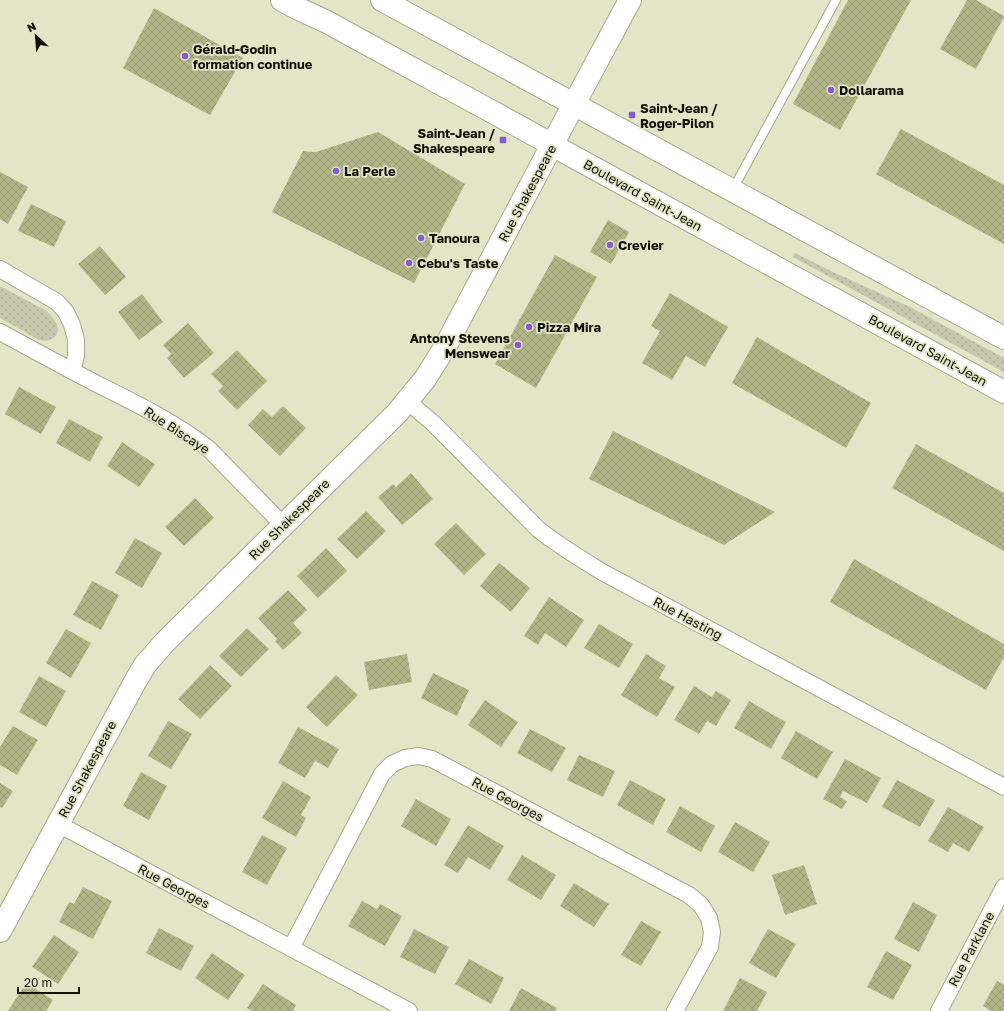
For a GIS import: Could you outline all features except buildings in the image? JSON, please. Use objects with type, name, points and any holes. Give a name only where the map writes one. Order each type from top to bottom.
[{"type":"main road","name":"Boulevard Saint-Jean","points":[[282,0],[292,6],[312,14],[1004,392]]},
{"type":"main road","points":[[382,0],[1004,338]]},
{"type":"main road","name":"Rue Shakespeare","points":[[0,931],[145,665],[283,525],[397,413],[425,379],[445,347],[630,0]]},
{"type":"street","points":[[0,270],[58,302],[66,312],[76,339],[76,356],[72,371]]},
{"type":"street","name":"Rue Biscaye","points":[[0,332],[140,406],[198,440],[209,449],[283,525]]},
{"type":"street","name":"Rue Hasting","points":[[407,401],[433,423],[538,529],[574,556],[1004,787]]},
{"type":"street","name":"Rue Georges","points":[[291,948],[382,774],[392,764],[405,758],[419,756],[432,759],[446,766],[689,895],[701,906],[709,918],[712,932],[710,947],[674,1011]]},
{"type":"street","name":"Rue Georges","points":[[58,824],[409,1011]]},
{"type":"street","name":"Rue Parklane","points":[[939,1011],[1004,886]]},
{"type":"lane","points":[[732,190],[836,0]]},
{"type":"green space","points":[[795,253],[910,307],[1004,358],[1004,372],[793,257]]},
{"type":"green space","points":[[0,286],[45,310],[54,320],[58,328],[56,336],[48,341],[39,340],[0,318]]},
{"type":"place","name":"Gérald-Godin formation continue","points":[[185,56]]},
{"type":"place","name":"Dollarama","points":[[831,90]]},
{"type":"place","name":"Saint-Jean / Roger-Pilon","points":[[632,115]]},
{"type":"place","name":"Saint-Jean / Shakespeare","points":[[503,140]]},
{"type":"place","name":"La Perle","points":[[336,171]]},
{"type":"place","name":"Tanoura","points":[[421,238]]},
{"type":"place","name":"Crevier","points":[[610,245]]},
{"type":"place","name":"Cebu's Taste","points":[[409,263]]},
{"type":"place","name":"Pizza Mira","points":[[529,327]]},
{"type":"place","name":"Antony Stevens Menswear","points":[[518,345]]}]
